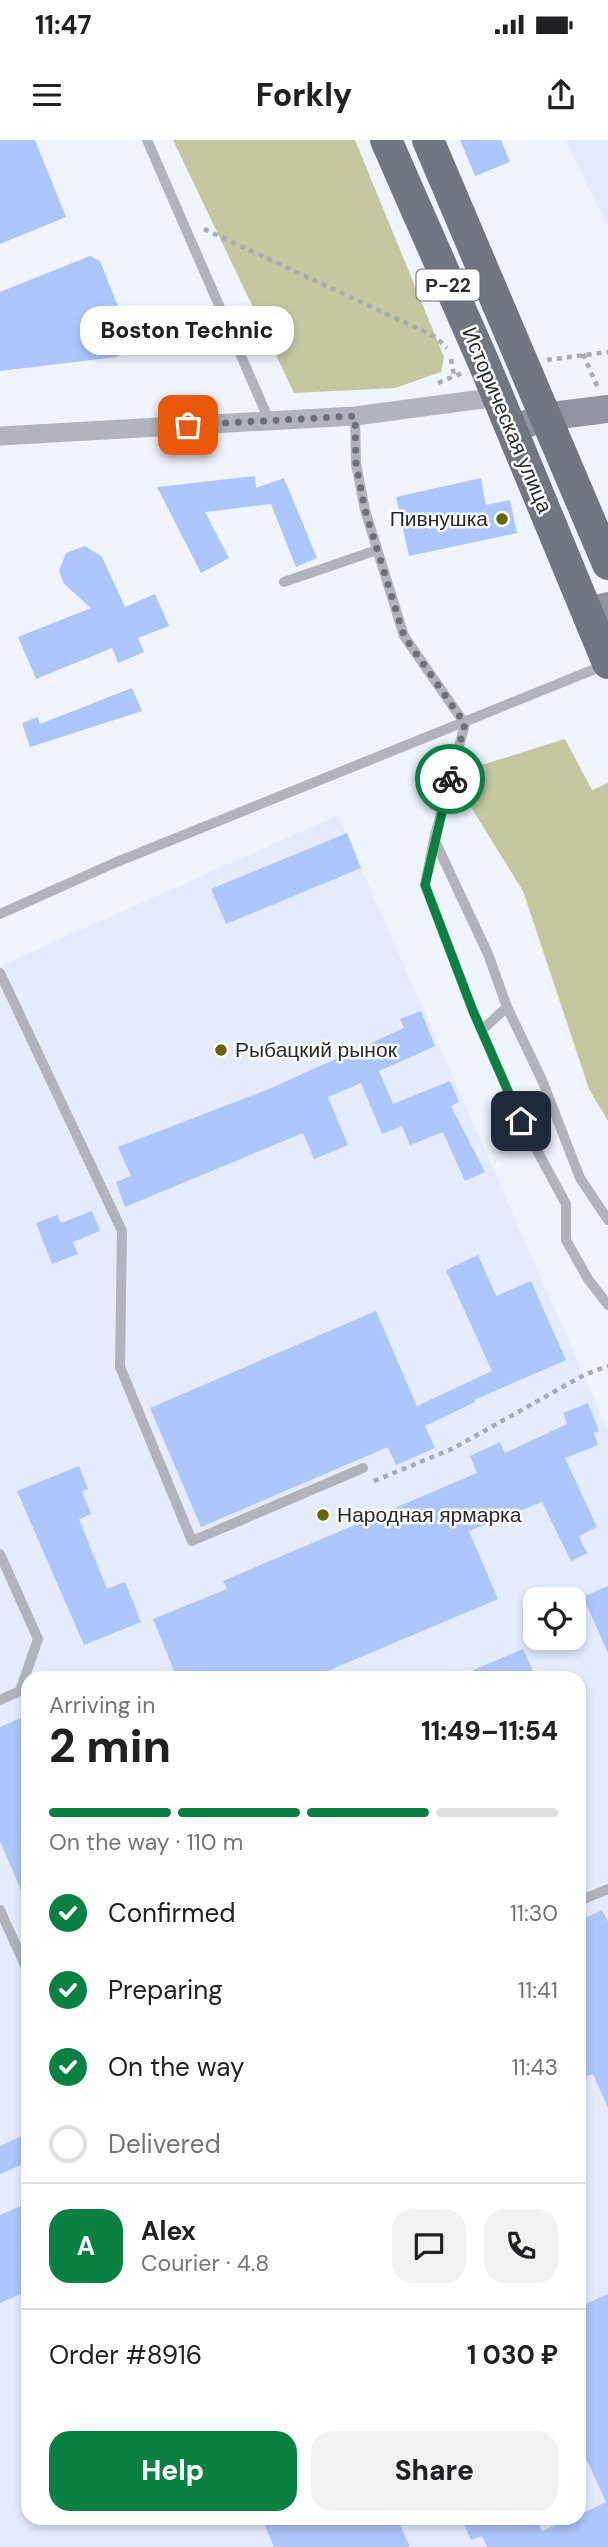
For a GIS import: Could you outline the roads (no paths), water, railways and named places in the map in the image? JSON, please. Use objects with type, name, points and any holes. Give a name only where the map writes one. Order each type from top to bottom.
[{"type":"highway","name":"Историческая улица","points":[[386,140],[511,430],[598,608],[608,664]]},
{"type":"highway","name":"Историческая улица","points":[[428,140],[608,564]]},
{"type":"main road","points":[[511,430],[544,417],[608,409]]},
{"type":"street","points":[[0,436],[355,416],[498,397]]},
{"type":"lane","points":[[147,140],[269,420]]},
{"type":"lane","points":[[355,416],[356,464],[377,550],[404,636],[465,724],[434,839],[425,885],[473,1011],[521,1121],[566,1204],[566,1240],[588,1279],[608,1305]]},
{"type":"lane","points":[[284,582],[377,550]]},
{"type":"lane","points":[[0,914],[112,864],[465,724],[608,664]]},
{"type":"lane","points":[[434,839],[488,954],[507,1007],[542,1080],[580,1178],[608,1220]]},
{"type":"lane","points":[[0,973],[122,1231],[120,1367],[191,1541],[363,1468]]},
{"type":"lane","points":[[483,1029],[507,1007]]},
{"type":"lane","points":[[0,1554],[38,1639],[27,1671]]},
{"type":"lane","points":[[0,1700],[21,1688]]},
{"type":"lane","points":[[586,1898],[608,1889]]},
{"type":"lane","points":[[0,1910],[21,1956]]},
{"type":"place","name":"Boston Technic","points":[[188,425]]},
{"type":"place","name":"Пивнушка","points":[[502,519]]},
{"type":"place","name":"Рыбацкий рынок","points":[[221,1050]]},
{"type":"place","name":"Народная ярмарка","points":[[323,1515]]}]
